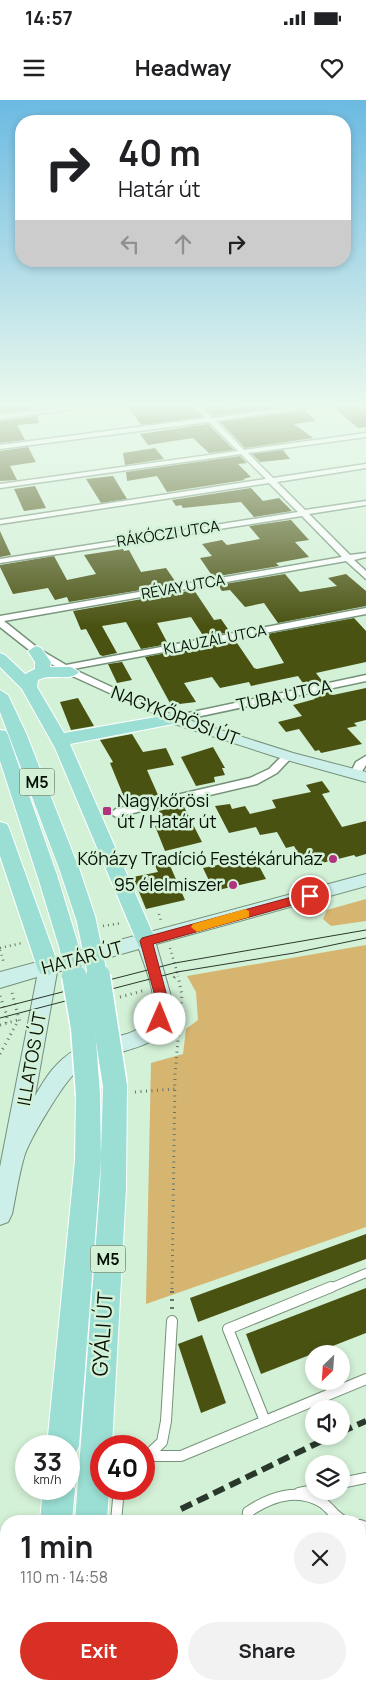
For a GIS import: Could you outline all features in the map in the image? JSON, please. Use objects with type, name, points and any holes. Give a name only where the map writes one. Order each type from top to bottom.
[{"type":"main road","points":[[36,651],[43,662],[42,671]]},
{"type":"main road","points":[[0,658],[29,687],[58,738],[146,941]]},
{"type":"main road","points":[[29,687],[30,678],[42,671],[68,670]]},
{"type":"main road","name":"M5","points":[[0,695],[18,732],[70,871],[86,920],[121,1089]]},
{"type":"main road","points":[[58,738],[69,739],[173,719]]},
{"type":"main road","name":"GYÁLI ÚT","points":[[0,735],[69,946],[83,1028],[88,1095],[88,1160],[63,1435]]},
{"type":"main road","points":[[0,828],[48,967]]},
{"type":"main road","name":"GYÁLI ÚT","points":[[91,1515],[121,1089]]},
{"type":"main road","points":[[57,1515],[58,1500]]},
{"type":"street","points":[[0,486],[56,478]]},
{"type":"street","points":[[0,522],[283,478]]},
{"type":"street","points":[[271,480],[366,576]]},
{"type":"street","name":"RÁKÓCZI UTCA","points":[[0,561],[366,503]]},
{"type":"street","name":"RÉVAY UTCA","points":[[0,620],[366,555]]},
{"type":"street","name":"KLAUZÁL UTCA","points":[[68,670],[366,611]]},
{"type":"street","name":"NAGYKŐRÖSI ÚT","points":[[0,620],[36,651],[68,670],[173,719],[288,756],[360,776]]},
{"type":"street","name":"TUBA UTCA","points":[[173,719],[366,678]]},
{"type":"street","points":[[116,813],[253,781],[273,771],[288,756]]},
{"type":"street","points":[[360,776],[360,764],[366,759]]},
{"type":"street","name":"HATÁR ÚT","points":[[0,980],[366,880]]},
{"type":"street","name":"ILLATOS ÚT","points":[[15,1152],[57,1078],[72,1063],[93,1051],[142,1037],[154,1028],[160,1019],[162,1008],[159,986],[146,941]]},
{"type":"street","name":"ILLATOS ÚT","points":[[0,1214],[15,1152],[48,967]]},
{"type":"lane","points":[[264,1421],[228,1328],[366,1273]]},
{"type":"lane","points":[[155,1449],[162,1442],[166,1421],[172,1320]]},
{"type":"lane","points":[[155,1457],[180,1456],[366,1379]]},
{"type":"lane","points":[[350,1481],[366,1478]]},
{"type":"lane","points":[[248,1515],[248,1512],[263,1500],[305,1492]]},
{"type":"lane","points":[[298,1493],[323,1503],[334,1515]]},
{"type":"lane","points":[[116,1515],[117,1500]]},
{"type":"path","points":[[159,914],[182,995],[175,1089],[172,1320]]},
{"type":"path","points":[[116,998],[172,984],[177,972]]},
{"type":"path","points":[[0,996],[8,1016],[6,1024]]},
{"type":"path","points":[[0,1025],[18,1020],[0,1054]]},
{"type":"path","points":[[121,1089],[175,1089]]},
{"type":"shaded area","points":[[366,899],[366,921],[331,926],[323,919],[327,910]]},
{"type":"shaded area","points":[[366,945],[366,1227],[146,1304],[151,1063],[183,1054],[186,1029],[198,1020],[196,992],[187,976]]},
{"type":"building","points":[[0,478],[16,478],[17,480],[0,481]]},
{"type":"building","points":[[114,478],[127,499],[101,503],[86,479]]},
{"type":"building","points":[[127,478],[144,478],[127,481]]},
{"type":"building","points":[[158,478],[246,478],[243,479],[245,480],[167,492]]},
{"type":"building","points":[[35,486],[46,508],[24,511],[14,489]]},
{"type":"building","points":[[251,488],[263,501],[279,498],[292,511],[254,517],[241,502],[183,508],[181,505],[176,506],[172,500]]},
{"type":"building","points":[[291,520],[309,540],[295,542],[309,557],[276,563],[279,566],[213,577],[200,558],[212,556],[202,544],[222,540],[227,545],[260,539],[249,526]]},
{"type":"building","points":[[0,531],[11,555],[0,557]]},
{"type":"building","points":[[123,549],[124,551],[129,550],[141,572],[166,568],[177,584],[69,602],[67,597],[55,600],[48,588],[13,594],[0,567],[0,565],[54,556],[67,580],[96,574],[84,555]]},
{"type":"building","points":[[285,574],[300,592],[337,586],[328,578],[346,574],[366,591],[366,606],[278,623],[264,603],[245,607],[230,590],[222,591],[218,585]]},
{"type":"building","points":[[194,590],[214,620],[221,619],[230,632],[204,637],[191,617],[157,623],[168,644],[141,649],[126,622],[102,626],[117,653],[103,656],[100,655],[86,629],[81,630],[73,611]]},
{"type":"building","points":[[354,618],[366,631],[366,662],[316,673],[323,682],[305,686],[298,676],[251,686],[249,682],[220,688],[212,677],[184,683],[196,702],[171,705],[145,657],[235,640],[254,668],[257,669],[284,663],[267,634]]},
{"type":"building","points":[[122,662],[132,680],[117,683],[108,664]]},
{"type":"building","points":[[366,688],[366,720],[354,723],[357,726],[347,728],[362,744],[321,753],[319,750],[315,751],[299,729],[286,732],[278,722],[302,716],[293,705],[315,699],[311,695],[330,691],[333,695]]},
{"type":"building","points":[[78,698],[94,726],[71,730],[60,702]]},
{"type":"building","points":[[132,734],[143,752],[166,748],[174,765],[147,770],[158,795],[126,802],[110,763],[113,762],[100,740]]},
{"type":"building","points":[[213,747],[225,768],[222,768],[225,775],[214,777],[215,782],[196,786],[181,757]]},
{"type":"building","points":[[322,781],[330,792],[322,794],[342,827],[366,821],[366,854],[356,857],[354,855],[306,867],[294,846],[286,848],[277,832],[260,835],[256,827],[229,833],[215,806],[230,804],[232,809],[245,806],[250,814],[276,808],[272,800],[311,792],[306,785]]},
{"type":"building","points":[[183,805],[202,842],[165,851],[155,826],[165,824],[159,811]]},
{"type":"building","points":[[252,853],[266,879],[214,891],[203,868],[241,860],[238,856]]},
{"type":"building","points":[[165,854],[185,900],[146,909],[133,877],[158,872],[151,857]]},
{"type":"building","points":[[366,1234],[366,1259],[198,1322],[190,1298]]},
{"type":"building","points":[[366,1288],[366,1333],[335,1345],[305,1345],[305,1357],[261,1374],[246,1334]]},
{"type":"building","points":[[202,1335],[226,1403],[201,1413],[178,1344]]},
{"type":"tram line","points":[[0,1008],[175,963],[366,930]]},
{"type":"tram line","points":[[0,1018],[177,972],[294,953],[366,938]]},
{"type":"railway","points":[[350,1428],[366,1421]]},
{"type":"railway","points":[[181,1509],[313,1445]]},
{"type":"slow traffic","points":[[197,927],[245,914]]},
{"type":"place","name":"Nagykőrösi út / Határ út","points":[[107,811]]},
{"type":"place","name":"Kőházy Tradíció Festékáruház","points":[[333,859]]},
{"type":"place","name":"95 élelmiszer","points":[[233,885]]},
{"type":"route","points":[[160,1019],[162,1000],[146,941],[310,896]]}]
